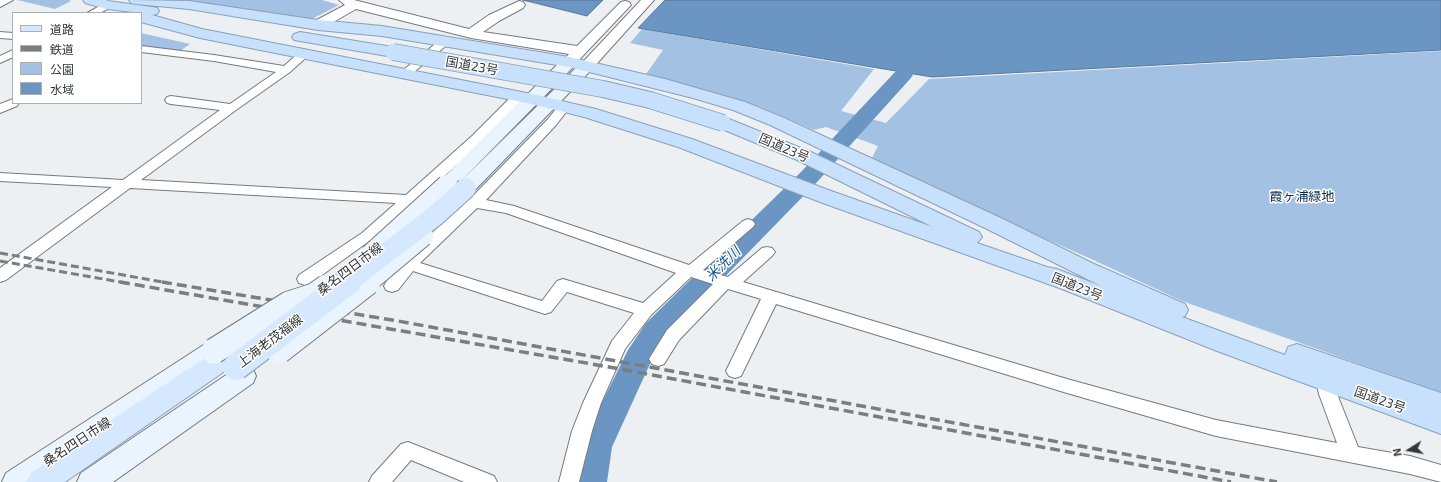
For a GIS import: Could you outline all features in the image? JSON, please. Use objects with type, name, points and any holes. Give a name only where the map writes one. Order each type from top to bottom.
[{"type":"highway","name":"国道23号","points":[[90,0],[107,5],[398,49]]},
{"type":"highway","name":"国道23号","points":[[130,0],[398,49],[603,89],[726,120],[761,138],[810,148],[1049,259],[1176,310],[1441,404]]},
{"type":"highway","points":[[136,0],[189,5],[318,25],[382,31],[444,42],[578,60],[739,106],[810,148]]},
{"type":"highway","points":[[107,5],[126,12]]},
{"type":"highway","points":[[142,17],[200,33],[526,98],[620,122],[670,138],[827,198],[1061,281]]},
{"type":"highway","name":"国道23号","points":[[850,166],[1061,281],[1441,422]]},
{"type":"main road","name":"桑名四日市線","points":[[463,192],[526,98],[578,60]]},
{"type":"main road","name":"桑名四日市線","points":[[310,288],[378,248],[463,192],[557,105],[578,60]]},
{"type":"main road","name":"上海老茂福線","points":[[66,482],[435,216],[463,192]]},
{"type":"main road","name":"上海老茂福線","points":[[41,482],[230,363],[310,288]]},
{"type":"main road","name":"桑名四日市線","points":[[16,482],[230,363]]},
{"type":"main road","points":[[91,482],[230,363]]},
{"type":"street","points":[[0,4],[8,0]]},
{"type":"street","points":[[578,60],[606,25],[631,0]]},
{"type":"street","points":[[578,60],[621,28],[648,0]]},
{"type":"street","points":[[318,25],[349,2],[578,60]]},
{"type":"street","points":[[94,12],[107,5]]},
{"type":"street","points":[[471,34],[494,18],[519,5]]},
{"type":"street","points":[[0,35],[12,36]]},
{"type":"street","points":[[405,74],[444,42]]},
{"type":"street","points":[[142,49],[214,58],[286,70]]},
{"type":"street","points":[[0,60],[12,54]]},
{"type":"street","points":[[234,107],[286,70],[304,54]]},
{"type":"street","points":[[310,288],[477,139],[526,98]]},
{"type":"street","points":[[0,276],[231,108],[171,100]]},
{"type":"street","points":[[0,109],[12,103]]},
{"type":"street","points":[[0,178],[410,199],[463,192],[692,272],[1067,386],[1208,426],[1410,465],[1441,474]]},
{"type":"street","points":[[392,286],[414,259],[463,192]]},
{"type":"street","points":[[569,482],[582,431],[592,403],[618,346],[645,311],[692,272],[702,261],[723,246],[748,224]]},
{"type":"street","points":[[367,236],[414,259],[545,308],[563,285],[645,311]]},
{"type":"street","points":[[658,359],[673,335],[728,283],[767,252]]},
{"type":"street","points":[[735,371],[771,296]]},
{"type":"street","points":[[1325,380],[1328,394],[1351,453]]},
{"type":"street","points":[[378,482],[408,450],[487,482]]},
{"type":"green space","points":[[17,0],[69,0],[71,1],[55,9]]},
{"type":"green space","points":[[178,0],[322,0],[339,5],[312,19],[292,20]]},
{"type":"green space","name":"霞ヶ浦緑地","points":[[642,29],[874,69],[841,111],[886,123],[929,79],[1441,51],[1441,393],[1182,301],[966,204],[872,158],[878,146],[826,127],[814,130],[761,107],[646,74],[663,50],[630,43]]},
{"type":"green space","points":[[142,33],[190,44],[180,51],[142,47]]},
{"type":"water","points":[[523,0],[603,0],[587,16]]},
{"type":"water","points":[[665,0],[1441,0],[1441,50],[932,77],[638,28]]},
{"type":"waterway","name":"米洗川","points":[[590,482],[596,447],[642,350],[656,330],[810,176],[903,75]]},
{"type":"railway","points":[[0,253],[167,283]]},
{"type":"railway","points":[[0,261],[126,283]]},
{"type":"railway","points":[[120,282],[609,367],[1231,482]]},
{"type":"railway","points":[[162,282],[167,283]]},
{"type":"railway","points":[[167,283],[398,321],[1277,482]]}]
